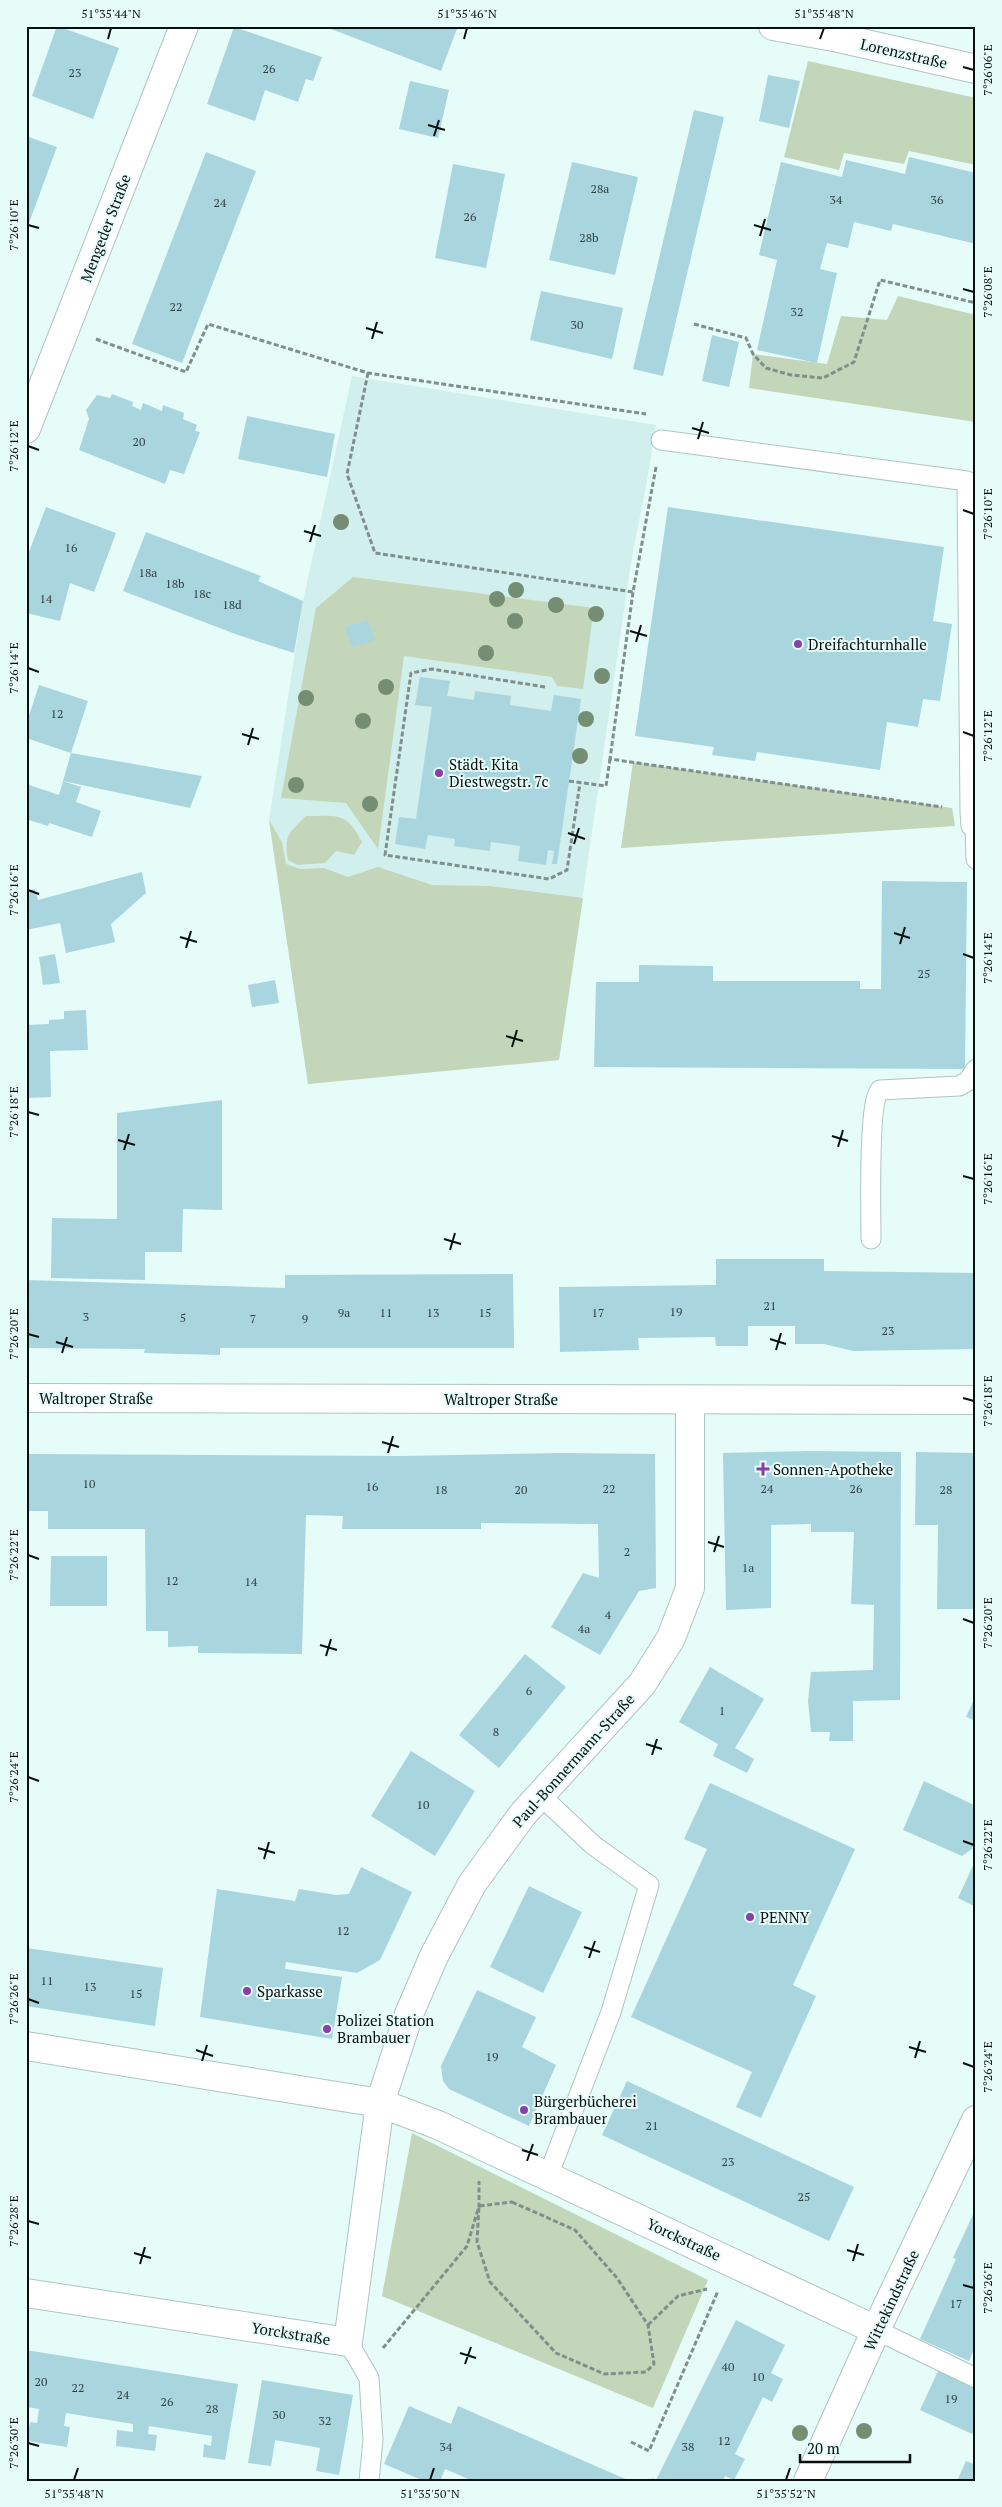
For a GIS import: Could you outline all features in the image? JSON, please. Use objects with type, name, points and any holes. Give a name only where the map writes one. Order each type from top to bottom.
[{"type":"street","name":"Mengeder Straße","points":[[26,429],[184,26]]},
{"type":"street","name":"Lorenzstraße","points":[[773,26],[839,38],[976,69]]},
{"type":"street","name":"Waltroper Straße","points":[[26,1398],[976,1400]]},
{"type":"street","name":"Paul-Bonnermann-Straße","points":[[380,2103],[409,2014],[434,1956],[472,1884],[523,1814],[540,1794],[642,1684],[671,1638],[690,1588],[690,1400]]},
{"type":"street","name":"Yorckstraße","points":[[26,2046],[380,2103],[438,2125],[876,2330]]},
{"type":"street","name":"Yorckstraße","points":[[26,2293],[348,2342],[380,2103]]},
{"type":"street","name":"Wittekindstraße","points":[[808,2481],[876,2330],[976,2120]]},
{"type":"lane","points":[[660,440],[966,481],[976,859]]},
{"type":"lane","points":[[871,1238],[873,1117],[877,1094],[880,1090],[959,1086],[968,1081],[976,1069]]},
{"type":"lane","points":[[540,1794],[593,1844],[649,1885],[611,2012],[548,2176]]},
{"type":"lane","points":[[876,2330],[976,2378]]},
{"type":"lane","points":[[348,2342],[369,2378],[373,2440],[369,2481]]},
{"type":"path","points":[[694,324],[746,338],[753,354],[766,368],[791,375],[822,378],[854,362],[880,280],[976,303]]},
{"type":"path","points":[[66,328],[186,372],[208,324],[368,373],[664,417],[633,592],[606,786],[569,781]]},
{"type":"path","points":[[368,373],[347,474],[375,553],[633,592]]},
{"type":"path","points":[[545,687],[432,669],[411,673],[385,855],[550,879],[567,870],[580,782]]},
{"type":"path","points":[[610,759],[974,821]]},
{"type":"path","points":[[479,2144],[480,2206],[477,2242],[490,2282],[556,2353],[604,2374],[646,2372],[654,2364],[648,2326],[617,2278],[575,2230],[512,2202],[480,2206]]},
{"type":"path","points":[[382,2351],[467,2246],[480,2206]]},
{"type":"path","points":[[631,2442],[649,2451],[720,2285],[678,2296],[648,2326]]},
{"type":"shaded area","name":"Städt. Kita Diestwegstr. 7c","points":[[352,376],[656,425],[631,562],[559,1060],[308,1084],[269,820],[303,601]]},
{"type":"green space","points":[[808,61],[976,98],[976,165],[909,151],[904,164],[844,153],[839,170],[784,157]]},
{"type":"green space","points":[[898,296],[976,315],[976,422],[749,388],[753,354],[827,364],[841,316],[887,320]]},
{"type":"green space","points":[[353,577],[594,608],[583,689],[557,686],[552,677],[404,656],[378,849],[346,803],[281,798],[316,608]]},
{"type":"green space","points":[[633,762],[952,808],[955,826],[621,848]]},
{"type":"green space","points":[[306,816],[334,816],[346,820],[362,842],[354,855],[336,851],[325,863],[298,865],[288,860],[287,840],[289,835]]},
{"type":"green space","points":[[269,820],[282,842],[286,864],[300,869],[324,868],[348,877],[378,867],[432,885],[490,886],[583,898],[559,1060],[308,1084]]},
{"type":"green space","points":[[412,2133],[708,2280],[653,2408],[382,2296]]},
{"type":"building","points":[[57,26],[119,48],[93,119],[32,96]]},
{"type":"building","points":[[323,26],[458,26],[441,71]]},
{"type":"building","points":[[234,27],[322,57],[313,81],[306,79],[298,102],[265,90],[255,121],[207,104]]},
{"type":"building","points":[[768,75],[800,81],[789,128],[759,121]]},
{"type":"building","points":[[410,81],[449,90],[438,138],[399,129]]},
{"type":"building","points":[[694,110],[724,117],[663,376],[633,369]]},
{"type":"building","points":[[26,136],[57,147],[26,231]]},
{"type":"building","points":[[206,152],[256,171],[182,363],[132,344]]},
{"type":"building","points":[[909,157],[976,173],[976,244],[893,224],[891,231],[854,222],[848,248],[827,243],[820,269],[837,273],[817,363],[757,350],[777,260],[759,255],[781,162],[842,177],[846,160],[905,174]]},
{"type":"building","points":[[572,162],[638,177],[615,275],[549,260]]},
{"type":"building","points":[[453,164],[505,174],[486,268],[435,258]]},
{"type":"building","points":[[541,291],[623,308],[612,359],[530,340]]},
{"type":"building","points":[[712,335],[739,342],[729,387],[702,381]]},
{"type":"building","points":[[112,394],[133,402],[132,406],[141,410],[143,403],[162,411],[163,405],[184,413],[183,419],[197,425],[195,431],[200,432],[184,474],[170,470],[165,484],[79,450],[89,419],[86,410],[97,395],[110,398]]},
{"type":"building","points":[[247,416],[335,434],[327,477],[238,459]]},
{"type":"building","points":[[46,507],[116,533],[94,592],[70,583],[60,621],[26,613],[26,560]]},
{"type":"building","name":"Dreifachturnhalle","points":[[668,507],[944,547],[933,621],[952,624],[940,701],[923,699],[918,727],[887,722],[880,770],[757,752],[755,761],[712,755],[714,747],[635,736]]},
{"type":"building","points":[[146,532],[261,576],[258,581],[303,601],[294,653],[238,635],[123,591]]},
{"type":"building","points":[[368,620],[375,640],[352,647],[345,627]]},
{"type":"building","points":[[420,677],[450,681],[447,696],[474,700],[475,691],[511,696],[510,705],[551,711],[554,695],[581,699],[557,864],[552,864],[554,851],[548,850],[546,865],[518,861],[520,846],[491,842],[490,851],[454,846],[455,839],[428,835],[425,849],[395,844],[399,817],[416,819],[432,707],[415,705]]},
{"type":"building","points":[[39,685],[88,701],[71,753],[26,738],[26,725]]},
{"type":"building","points":[[71,753],[202,776],[190,808],[63,781]]},
{"type":"building","points":[[63,781],[81,787],[76,802],[101,811],[92,837],[49,823],[48,826],[26,819],[26,792],[29,785],[59,795]]},
{"type":"building","points":[[142,872],[146,893],[111,924],[115,942],[66,953],[60,923],[26,930],[26,891],[35,889],[38,900]]},
{"type":"building","points":[[882,881],[967,882],[965,1069],[594,1067],[596,982],[639,982],[639,965],[713,966],[713,981],[860,981],[860,989],[881,989]]},
{"type":"building","points":[[55,954],[60,983],[43,985],[39,957]]},
{"type":"building","points":[[275,980],[279,1003],[252,1007],[248,985]]},
{"type":"building","points":[[86,1010],[88,1050],[50,1051],[51,1097],[26,1098],[26,1025],[49,1024],[49,1020],[64,1019],[64,1011]]},
{"type":"building","points":[[222,1100],[222,1210],[183,1209],[182,1252],[145,1252],[145,1280],[51,1278],[52,1218],[117,1219],[117,1113]]},
{"type":"building","points":[[716,1259],[824,1259],[824,1271],[976,1273],[976,1349],[853,1351],[824,1344],[795,1344],[795,1326],[748,1326],[748,1346],[716,1346],[715,1337],[638,1338],[639,1350],[560,1352],[559,1287],[716,1285]]},
{"type":"building","points":[[513,1274],[514,1348],[220,1348],[220,1355],[144,1353],[145,1349],[26,1348],[26,1280],[285,1288],[285,1275]]},
{"type":"building","points":[[810,1451],[901,1452],[900,1700],[853,1701],[853,1741],[829,1741],[830,1732],[811,1732],[808,1701],[811,1672],[873,1670],[874,1605],[851,1604],[854,1532],[811,1532],[811,1524],[771,1525],[771,1608],[726,1610],[723,1453]]},
{"type":"building","points":[[916,1452],[976,1453],[976,1609],[937,1609],[938,1525],[915,1525]]},
{"type":"building","points":[[562,1453],[655,1454],[656,1588],[639,1591],[600,1655],[551,1627],[583,1573],[599,1578],[598,1524],[481,1523],[481,1529],[342,1529],[343,1516],[306,1515],[302,1654],[198,1653],[198,1646],[168,1647],[168,1631],[146,1631],[145,1529],[48,1529],[48,1511],[26,1511],[26,1454],[402,1456]]},
{"type":"building","points":[[51,1556],[107,1556],[107,1606],[50,1606]]},
{"type":"building","points":[[525,1654],[566,1687],[499,1768],[459,1735]]},
{"type":"building","points":[[710,1667],[764,1699],[735,1748],[754,1759],[747,1773],[713,1756],[718,1744],[679,1722]]},
{"type":"building","points":[[976,1695],[976,1721],[966,1717]]},
{"type":"building","points":[[411,1751],[475,1791],[435,1856],[371,1816]]},
{"type":"building","points":[[924,1781],[976,1806],[976,1849],[973,1848],[962,1856],[903,1830]]},
{"type":"building","name":"PENNY","points":[[710,1783],[855,1849],[793,1985],[816,1996],[761,2118],[736,2107],[752,2072],[631,2017],[707,1849],[684,1839]]},
{"type":"building","points":[[976,1859],[976,1907],[958,1898]]},
{"type":"building","points":[[361,1867],[412,1892],[380,1960],[357,1973],[286,1962],[285,1969],[342,1977],[332,2039],[200,2017],[217,1889],[295,1901],[299,1889],[336,1895],[349,1894]]},
{"type":"building","points":[[529,1886],[582,1912],[543,1993],[490,1967]]},
{"type":"building","points":[[27,1948],[163,1968],[155,2026],[26,2006]]},
{"type":"building","points":[[477,1990],[536,2017],[522,2047],[556,2065],[529,2126],[449,2089],[443,2081],[441,2066]]},
{"type":"building","points":[[627,2081],[854,2187],[829,2241],[602,2135]]},
{"type":"building","points":[[976,2208],[976,2345],[969,2361],[920,2339],[956,2259],[953,2258]]},
{"type":"building","points":[[736,2320],[785,2345],[771,2373],[783,2379],[772,2402],[763,2397],[735,2454],[745,2459],[734,2480],[725,2476],[723,2481],[651,2481],[652,2478],[656,2480]]},
{"type":"building","points":[[26,2350],[238,2384],[225,2460],[203,2457],[204,2444],[211,2446],[212,2436],[149,2426],[148,2434],[157,2435],[155,2451],[116,2446],[117,2430],[133,2432],[133,2424],[66,2413],[64,2426],[70,2427],[67,2447],[27,2441],[30,2422],[37,2423],[39,2409],[26,2407]]},
{"type":"building","points":[[939,2369],[976,2386],[976,2426],[972,2434],[920,2410]]},
{"type":"building","points":[[262,2380],[353,2395],[339,2475],[316,2471],[320,2448],[275,2440],[271,2466],[248,2463]]},
{"type":"building","points":[[409,2406],[451,2424],[458,2406],[630,2481],[473,2481],[445,2469],[440,2481],[424,2481],[384,2464]]},
{"type":"building","points":[[966,2461],[976,2465],[976,2481],[957,2481]]},
{"type":"place","name":"Dreifachturnhalle","points":[[798,644]]},
{"type":"place","name":"Städt. Kita Diestwegstr. 7c","points":[[439,773]]},
{"type":"place","name":"Sonnen-Apotheke","points":[[763,1469]]},
{"type":"place","name":"PENNY","points":[[750,1917]]},
{"type":"place","name":"Sparkasse","points":[[247,1991]]},
{"type":"place","name":"Polizei Station Brambauer","points":[[327,2029]]},
{"type":"place","name":"Bürgerbücherei Brambauer","points":[[524,2110]]}]
